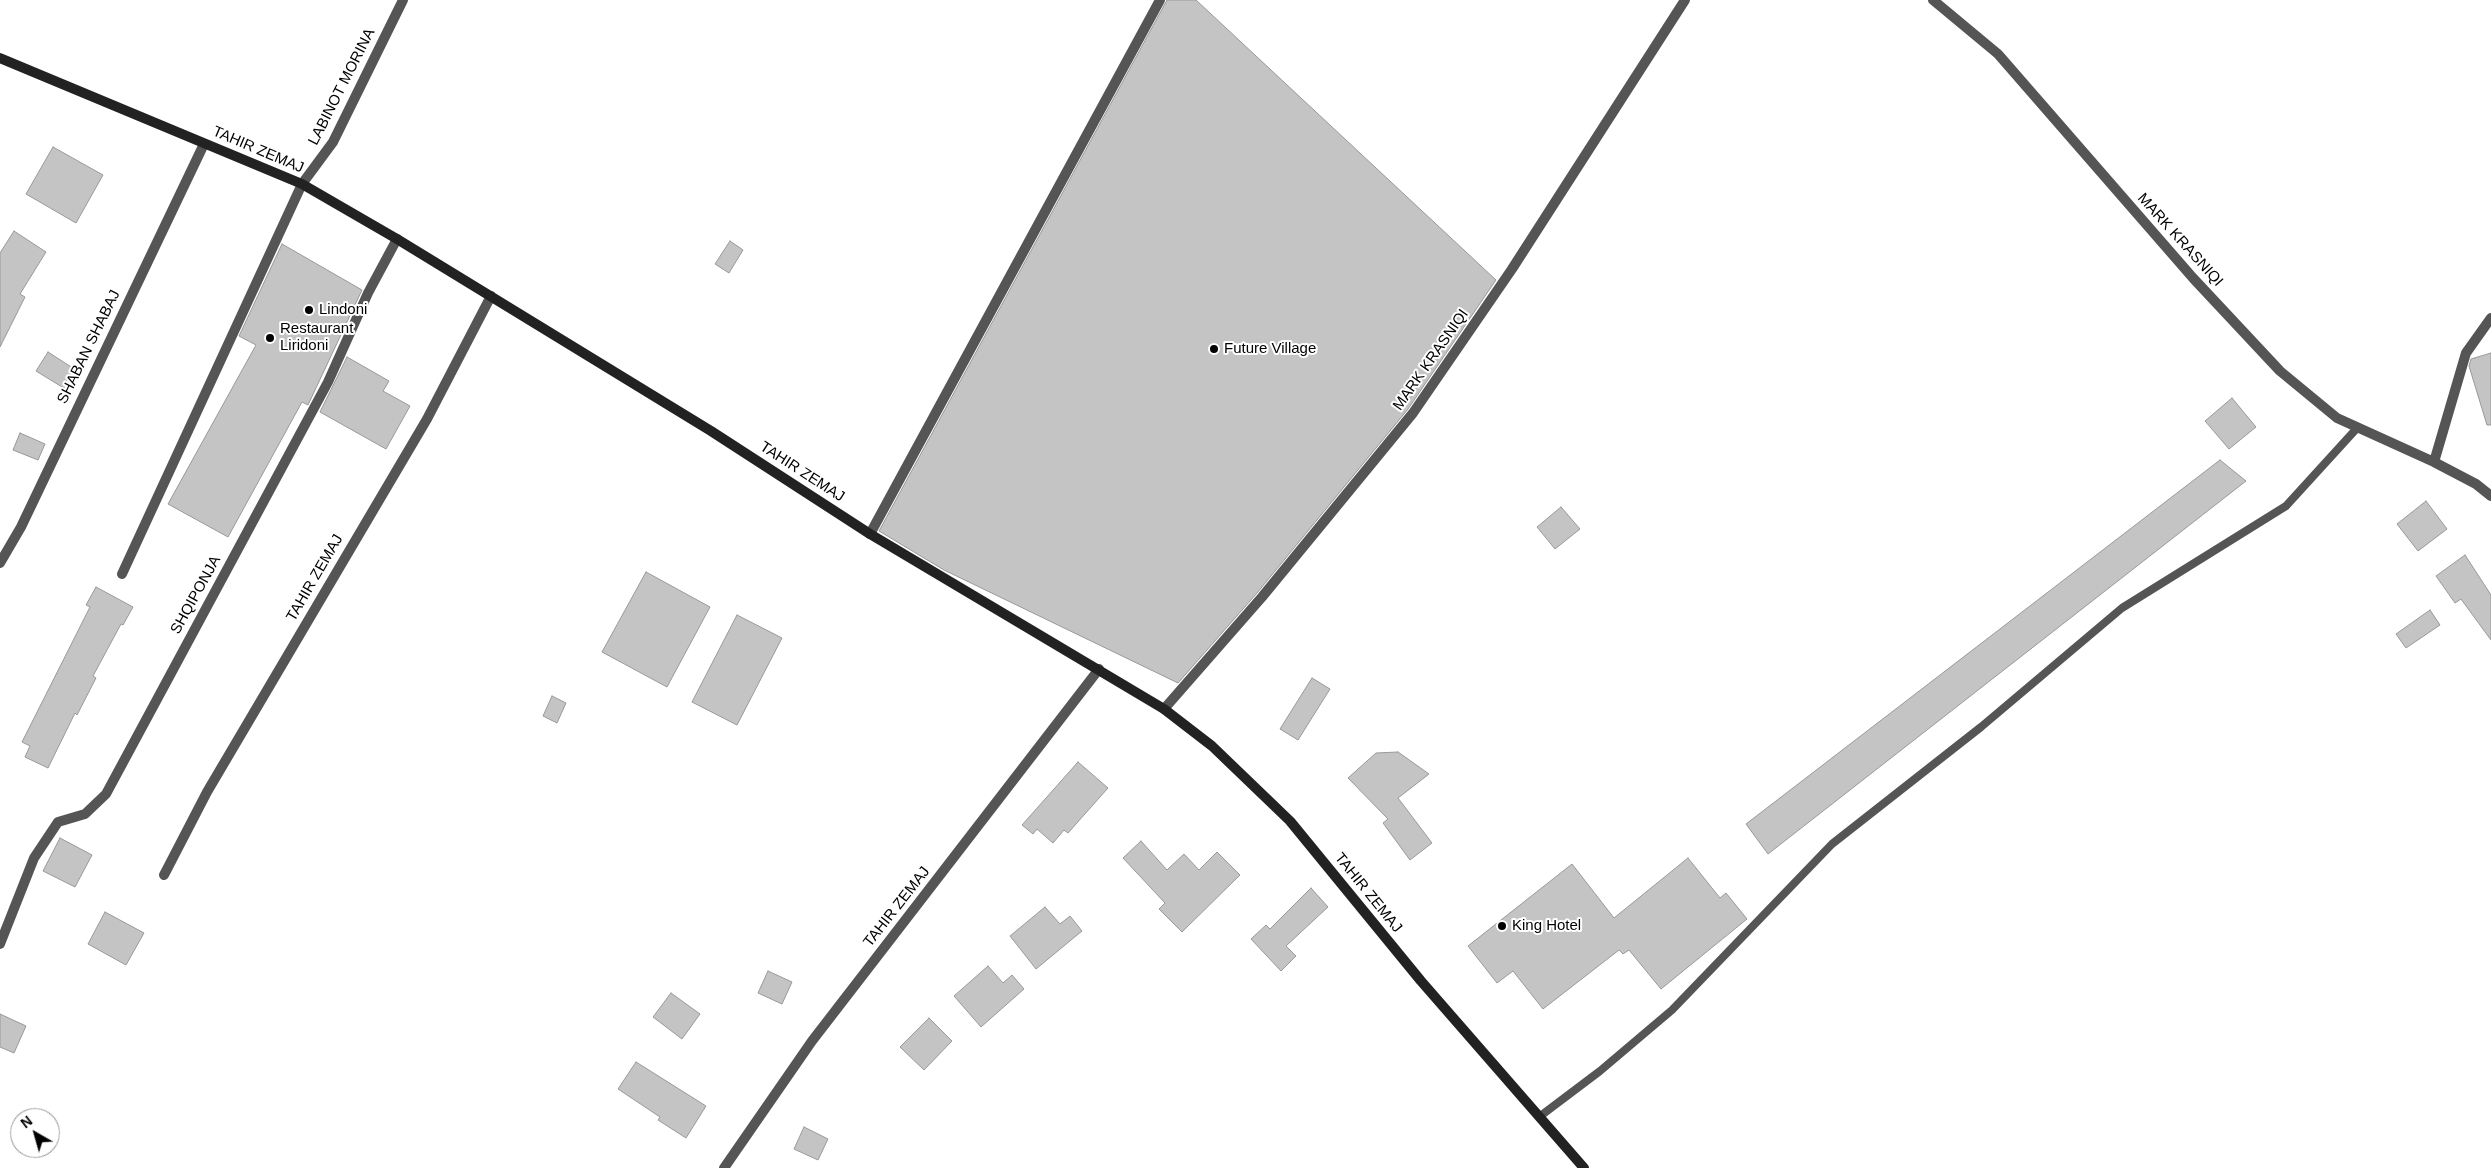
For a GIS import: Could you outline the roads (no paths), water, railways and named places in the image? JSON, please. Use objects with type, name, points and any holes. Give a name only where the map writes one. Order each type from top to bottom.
[{"type":"main road","name":"TAHIR ZEMAJ","points":[[0,58],[302,184],[397,239],[711,431],[870,534],[1164,709],[1212,746],[1290,821],[1421,981],[1584,1168]]},
{"type":"street","name":"LABINOT MORINA","points":[[122,574],[302,184],[333,142],[403,0]]},
{"type":"street","points":[[870,534],[1160,0]]},
{"type":"street","name":"MARK KRASNIQI","points":[[1164,709],[1262,597],[1413,413],[1512,269],[1684,0]]},
{"type":"street","name":"MARK KRASNIQI","points":[[1934,0],[1998,54],[2192,278],[2280,371],[2337,418],[2434,462],[2476,484],[2491,496]]},
{"type":"street","name":"SHABAN SHABAJ","points":[[0,563],[21,526],[204,144]]},
{"type":"street","name":"SHQIPONJA","points":[[0,944],[34,858],[58,822],[85,814],[106,794],[328,382],[368,293],[397,239]]},
{"type":"street","name":"TAHIR ZEMAJ","points":[[164,875],[207,792],[426,419],[491,296]]},
{"type":"street","points":[[2434,462],[2466,353],[2491,318]]},
{"type":"street","name":"TAHIR ZEMAJ","points":[[724,1168],[812,1041],[1099,669]]},
{"type":"lane","points":[[1539,1117],[1600,1071],[1672,1010],[1832,844],[1981,727],[2122,608],[2286,506],[2358,428]]},
{"type":"place","name":"Lindoni","points":[[309,310]]},
{"type":"place","name":"Restaurant Liridoni","points":[[270,338]]},
{"type":"place","name":"Future Village","points":[[1214,349]]},
{"type":"place","name":"King Hotel","points":[[1502,926]]}]
